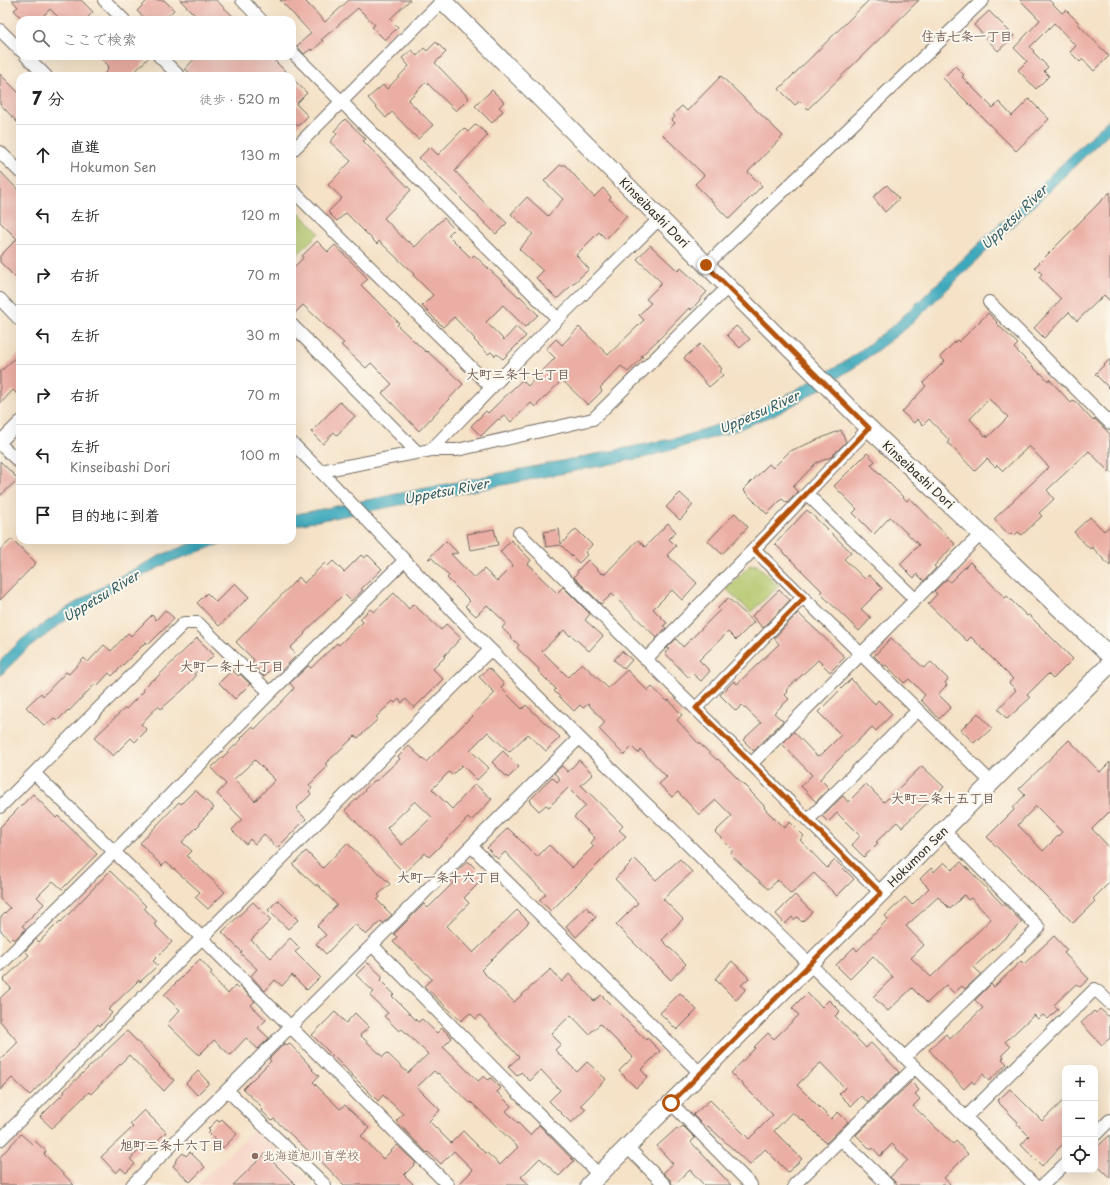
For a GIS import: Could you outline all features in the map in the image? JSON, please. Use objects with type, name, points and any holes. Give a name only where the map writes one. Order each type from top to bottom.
[{"type":"street","points":[[104,0],[120,16]]},
{"type":"street","points":[[242,0],[257,16]]},
{"type":"street","points":[[296,147],[442,0]]},
{"type":"street","name":"Kinseibashi Dori","points":[[442,0],[869,428],[1110,656]]},
{"type":"street","points":[[706,265],[983,0]]},
{"type":"street","points":[[0,30],[16,46]]},
{"type":"street","points":[[296,56],[558,319]]},
{"type":"street","points":[[30,60],[42,72]]},
{"type":"street","points":[[163,60],[175,72]]},
{"type":"street","points":[[0,152],[16,168]]},
{"type":"street","points":[[296,194],[491,387]]},
{"type":"street","points":[[431,450],[558,319],[659,219]]},
{"type":"street","points":[[320,470],[417,452],[431,450],[457,450],[593,419],[728,288]]},
{"type":"street","points":[[0,299],[16,316]]},
{"type":"street","points":[[989,302],[1110,423]]},
{"type":"street","points":[[296,329],[417,452]]},
{"type":"street","points":[[16,426],[0,443],[16,460]]},
{"type":"street","points":[[646,659],[754,549],[869,428]]},
{"type":"street","points":[[296,447],[336,486],[404,561],[490,650],[809,965],[916,1067],[1034,1185]]},
{"type":"street","points":[[807,494],[915,599]]},
{"type":"street","points":[[519,533],[881,893]]},
{"type":"street","points":[[751,764],[981,534]]},
{"type":"street","points":[[754,549],[992,783]]},
{"type":"street","points":[[0,965],[114,852],[270,692],[404,561]]},
{"type":"street","points":[[696,708],[804,598]]},
{"type":"street","points":[[0,807],[184,623],[198,623],[270,692]]},
{"type":"street","points":[[0,1140],[490,650]]},
{"type":"street","name":"Hokumon Sen","points":[[594,1180],[1110,664]]},
{"type":"street","points":[[808,820],[918,710]]},
{"type":"street","points":[[132,1185],[580,738]]},
{"type":"street","points":[[34,773],[202,938],[448,1185]]},
{"type":"street","points":[[905,1057],[1040,928],[944,831]]},
{"type":"street","points":[[471,846],[701,1074]]},
{"type":"street","points":[[372,945],[594,1180]]},
{"type":"street","points":[[966,1117],[1095,989],[1110,1003]]},
{"type":"street","points":[[794,1185],[916,1067]]},
{"type":"street","points":[[227,1090],[325,1185]]},
{"type":"street","points":[[671,1103],[751,1185]]},
{"type":"street","points":[[1098,1132],[1110,1120]]},
{"type":"street","points":[[841,1139],[888,1185]]},
{"type":"street","points":[[627,1147],[665,1185]]},
{"type":"street","points":[[1043,1185],[1062,1167]]},
{"type":"shaded area","name":"北海道旭川盲学校","points":[[256,1128],[313,1185],[197,1185]]},
{"type":"green space","points":[[296,209],[319,233],[296,256]]},
{"type":"green space","points":[[750,565],[757,565],[779,586],[751,612],[726,589]]},
{"type":"water","name":"Uppetsu River","points":[[1110,118],[1110,132],[908,327],[855,367],[779,413],[732,432],[647,457],[296,525],[296,514],[681,437],[754,412],[785,396],[849,359],[895,324]]},
{"type":"water","name":"Uppetsu River","points":[[190,544],[220,544],[170,562],[115,590],[70,617],[26,650],[0,676],[0,661],[21,640],[65,609],[113,580],[161,555]]},
{"type":"building","points":[[12,0],[81,0],[93,12],[89,16],[57,16],[50,9],[43,16],[19,16],[14,10],[18,7]]},
{"type":"building","points":[[148,0],[164,0],[174,10],[168,16],[143,16],[137,11]]},
{"type":"building","points":[[180,0],[216,0],[233,16],[196,16]]},
{"type":"building","points":[[280,0],[308,0],[306,2],[325,22],[349,0],[410,0],[390,19],[398,27],[385,40],[372,27],[375,25],[358,8],[321,40],[323,41],[312,51],[311,49],[304,54],[297,46],[311,33]]},
{"type":"building","points":[[869,0],[919,0],[808,109],[800,101],[795,105],[779,89]]},
{"type":"building","points":[[1020,0],[1049,0],[1062,13],[1066,10],[1109,56],[1094,71],[1083,59],[1080,62],[1070,52],[1076,46],[1054,23],[1030,47],[1048,67],[1044,71],[1049,76],[1036,89],[1018,70],[1027,61],[1014,48],[1040,20]]},
{"type":"building","points":[[989,11],[1014,36],[998,51],[974,25]]},
{"type":"building","points":[[436,42],[446,52],[435,63],[469,98],[456,111],[426,82],[408,100],[433,125],[418,139],[392,112],[386,118],[368,98],[383,85],[387,89],[409,66],[402,58],[412,50],[417,56],[424,48],[427,51]]},
{"type":"building","points":[[102,60],[146,60],[135,72],[106,72],[109,66]]},
{"type":"building","points":[[193,60],[274,60],[286,72],[189,72],[185,69]]},
{"type":"building","points":[[955,66],[964,75],[962,77],[993,108],[999,102],[1012,116],[1029,99],[1049,119],[1016,151],[943,78]]},
{"type":"building","points":[[0,74],[16,90],[16,121],[0,104]]},
{"type":"building","points":[[721,76],[783,136],[748,172],[762,186],[729,219],[695,184],[704,175],[663,135],[675,123],[672,120],[675,117],[673,114],[682,106],[687,111]]},
{"type":"building","points":[[296,82],[307,93],[296,104]]},
{"type":"building","points":[[492,90],[504,102],[499,107],[503,111],[492,123],[475,106]]},
{"type":"building","points":[[296,104],[308,116],[298,126],[296,124]]},
{"type":"building","points":[[345,119],[366,139],[363,141],[411,190],[384,218],[407,242],[408,241],[415,247],[444,218],[454,229],[448,235],[471,258],[474,255],[519,297],[520,296],[538,315],[525,327],[503,305],[486,322],[504,340],[516,327],[526,336],[503,359],[497,354],[495,356],[491,352],[488,354],[454,317],[443,327],[422,306],[433,295],[413,275],[414,274],[379,241],[377,244],[346,213],[337,221],[328,212],[342,198],[328,185],[351,161],[330,142],[337,134],[334,131]]},
{"type":"building","points":[[476,124],[488,135],[455,171],[490,209],[491,208],[507,223],[496,234],[419,158],[430,147],[438,155],[464,128],[468,132]]},
{"type":"building","points":[[560,165],[565,165],[594,197],[603,188],[611,197],[609,199],[627,216],[606,239],[599,232],[576,255],[589,269],[557,299],[536,278],[543,271],[519,249],[533,234],[511,214],[527,197],[548,216],[563,199],[544,181]]},
{"type":"building","points":[[0,171],[16,188],[16,238],[0,222]]},
{"type":"building","points":[[887,185],[899,199],[885,212],[873,197]]},
{"type":"building","points":[[1110,192],[1110,301],[1104,295],[1077,321],[1069,312],[1044,338],[1034,328],[1061,299],[1039,277],[1042,274],[1035,267]]},
{"type":"building","points":[[16,240],[16,278],[0,262],[0,256]]},
{"type":"building","points":[[317,241],[328,252],[335,245],[368,279],[361,285],[399,323],[397,325],[463,384],[419,431],[382,393],[392,384],[371,363],[366,368],[341,345],[344,343],[303,305],[296,312],[296,265],[303,258],[302,256]]},
{"type":"building","points":[[650,245],[678,271],[681,268],[707,292],[691,310],[689,308],[641,356],[643,357],[628,372],[621,366],[600,388],[602,391],[588,405],[562,380],[535,407],[531,403],[511,422],[505,415],[499,420],[498,419],[481,436],[471,426],[486,411],[488,413],[522,380],[528,386],[555,358],[546,349],[556,339],[562,345],[579,327],[608,355],[644,320],[639,315],[651,303],[646,299],[662,283],[637,259]]},
{"type":"building","points":[[988,313],[997,322],[996,323],[1018,344],[1014,348],[1040,374],[1041,373],[1048,381],[1049,379],[1071,403],[1074,400],[1093,421],[1095,419],[1110,434],[1110,473],[1089,451],[1047,490],[1054,499],[1039,513],[1042,516],[1022,535],[1018,532],[1014,536],[1011,533],[1009,535],[994,519],[1049,467],[1029,446],[1003,471],[997,465],[995,467],[987,459],[975,471],[948,443],[949,440],[929,419],[923,425],[917,419],[914,423],[902,412],[926,386],[923,383],[945,361],[940,357],[957,340],[959,342]],"holes":[[[989,399],[1008,417],[988,437],[986,435],[985,436],[970,419]]]},
{"type":"building","points":[[736,326],[750,339],[740,348],[727,335]]},
{"type":"building","points":[[700,344],[722,369],[719,371],[723,375],[709,387],[684,358]]},
{"type":"building","points":[[16,357],[16,393],[13,390],[0,404],[0,372]]},
{"type":"building","points":[[1110,359],[1110,389],[1095,374]]},
{"type":"building","points":[[340,402],[355,416],[337,435],[334,432],[323,444],[311,432]]},
{"type":"building","points":[[841,430],[846,442],[831,457],[816,463],[793,487],[798,492],[787,503],[782,499],[767,514],[743,490],[769,464],[773,468],[790,451]]},
{"type":"building","points":[[867,453],[875,461],[871,465],[907,501],[910,498],[955,544],[934,566],[936,568],[924,581],[917,574],[914,578],[900,564],[919,545],[890,517],[874,534],[853,513],[857,509],[834,486]]},
{"type":"building","points":[[0,461],[16,477],[16,481],[0,496]]},
{"type":"building","points":[[680,493],[693,505],[680,520],[666,507]]},
{"type":"building","points":[[807,510],[851,552],[844,559],[865,579],[869,575],[882,588],[861,609],[871,618],[859,631],[820,593],[822,591],[775,544]]},
{"type":"building","points":[[735,513],[748,527],[722,554],[708,541]]},
{"type":"building","points":[[1090,517],[1104,531],[1110,526],[1110,566],[1092,547],[1090,549],[1074,532]]},
{"type":"building","points":[[668,523],[676,532],[669,539],[676,546],[667,555],[697,583],[682,600],[672,590],[653,609],[667,623],[663,626],[666,628],[657,638],[612,594],[601,604],[574,577],[578,572],[577,571],[588,560],[602,574],[605,574],[638,540],[645,547]]},
{"type":"building","points":[[494,529],[498,545],[470,550],[467,534]]},
{"type":"building","points":[[559,529],[561,544],[576,529],[592,545],[585,552],[587,555],[579,563],[561,545],[546,547],[544,532]]},
{"type":"building","points":[[12,539],[36,563],[0,600],[0,550]]},
{"type":"building","points":[[511,540],[531,560],[528,564],[534,569],[533,570],[557,593],[563,587],[590,614],[585,620],[603,636],[589,651],[564,630],[542,651],[568,677],[582,663],[608,688],[627,670],[648,691],[652,687],[667,701],[669,700],[682,715],[677,720],[699,744],[717,760],[718,759],[751,792],[765,807],[764,808],[784,828],[790,822],[804,836],[800,840],[827,868],[835,860],[854,879],[837,896],[814,873],[791,894],[778,880],[768,889],[730,854],[733,850],[715,832],[732,816],[716,800],[699,815],[678,792],[672,797],[659,784],[667,777],[641,750],[638,753],[632,747],[624,755],[599,729],[605,722],[588,704],[583,708],[580,705],[574,711],[554,691],[556,689],[538,671],[539,669],[517,648],[519,645],[502,628],[506,623],[487,605],[476,616],[465,606],[470,601],[447,578],[449,576],[432,558],[428,559],[446,541],[458,553],[451,554],[474,578],[484,569],[497,581],[513,565],[500,552]]},
{"type":"building","points":[[361,555],[364,558],[368,555],[382,569],[351,601],[344,594],[304,633],[305,634],[290,648],[297,655],[280,672],[274,666],[264,676],[251,664],[254,660],[236,642],[299,577],[304,583],[325,563],[328,566],[333,561],[344,572]]},
{"type":"building","points":[[970,562],[1005,598],[1007,596],[1027,616],[1029,615],[1073,659],[1053,679],[1048,674],[1027,695],[1030,698],[1007,719],[998,709],[1016,690],[1009,683],[1013,679],[971,637],[967,641],[928,604],[937,594],[934,591],[947,579],[950,582]]},
{"type":"building","points":[[235,583],[249,597],[219,626],[197,603],[207,593],[216,602]]},
{"type":"building","points":[[779,590],[790,600],[763,628],[752,616]]},
{"type":"building","points":[[394,593],[409,609],[413,604],[441,630],[446,624],[461,638],[433,669],[443,679],[414,708],[406,699],[402,703],[399,699],[395,703],[393,701],[376,717],[378,719],[358,738],[355,736],[325,764],[328,766],[309,785],[312,788],[309,791],[311,794],[296,809],[306,819],[277,848],[264,834],[255,844],[250,839],[246,844],[232,830],[242,819],[217,794],[226,784],[211,768],[242,739],[241,738],[252,727],[255,729],[292,691],[294,688],[290,683],[308,666],[311,668],[337,643],[339,645],[363,622],[360,619],[370,609],[374,612]],"holes":[[[255,760],[275,780],[255,801],[234,779]]]},
{"type":"building","points":[[728,598],[754,622],[736,640],[728,632],[699,660],[710,671],[701,681],[693,674],[689,678],[665,653],[669,649],[667,648],[676,639],[683,647],[720,610],[718,608]]},
{"type":"building","points":[[165,610],[174,618],[165,628],[149,644],[146,642],[112,676],[109,673],[97,686],[95,684],[69,711],[68,710],[57,721],[54,718],[45,726],[26,707],[41,693],[43,696],[66,672],[69,674],[84,658],[88,662],[104,645],[111,651],[128,633],[131,636],[152,615],[156,620]]},
{"type":"building","points":[[798,613],[845,657],[830,672],[818,660],[786,690],[788,692],[785,695],[789,699],[774,713],[783,721],[754,751],[743,740],[761,723],[742,705],[736,711],[720,695],[734,681],[737,684],[779,644],[774,638]]},
{"type":"building","points":[[197,638],[214,655],[194,674],[196,676],[184,689],[161,709],[158,706],[141,724],[147,730],[135,742],[131,738],[113,756],[94,738],[125,708],[126,709],[144,691],[142,690],[153,679],[154,680]]},
{"type":"building","points":[[891,638],[924,668],[931,662],[948,679],[945,683],[947,685],[938,694],[951,707],[939,719],[921,700],[925,695],[909,679],[904,683],[886,665],[884,666],[874,656]]},
{"type":"building","points":[[622,651],[632,660],[624,669],[614,660]]},
{"type":"building","points":[[489,668],[504,684],[501,688],[522,709],[526,705],[560,737],[546,751],[528,734],[509,752],[488,732],[470,750],[489,768],[477,780],[462,765],[452,775],[449,772],[432,789],[452,809],[475,784],[492,799],[471,821],[468,818],[429,857],[425,853],[404,873],[345,810],[365,791],[364,790],[400,759],[398,757],[409,746],[426,762],[495,693],[479,677]],"holes":[[[415,801],[432,817],[402,845],[387,828]]]},
{"type":"building","points":[[232,670],[238,676],[240,674],[250,684],[235,699],[219,683]]},
{"type":"building","points":[[851,679],[875,704],[878,700],[892,714],[876,731],[872,727],[820,779],[829,788],[816,802],[801,786],[812,775],[782,744],[794,732],[817,756],[820,756],[841,735],[818,712]]},
{"type":"building","points":[[978,713],[992,728],[974,743],[961,730]]},
{"type":"building","points":[[1069,740],[1100,772],[1110,762],[1110,811],[1092,829],[1110,848],[1110,882],[1093,899],[1095,901],[1073,923],[987,837],[1014,810],[1013,808],[1025,795],[1019,789]],"holes":[[[1036,806],[1062,832],[1043,851],[1018,825]]]},
{"type":"building","points":[[503,751],[519,767],[508,778],[492,762]]},
{"type":"building","points":[[579,760],[593,774],[581,785],[623,826],[619,830],[626,836],[551,911],[539,900],[546,894],[505,852],[498,859],[487,848],[508,828],[537,857],[549,845],[572,868],[594,846],[591,843],[595,838],[574,817],[586,806],[568,788],[549,807],[546,805],[539,811],[529,801],[552,777],[557,782],[560,779],[554,773],[562,766],[568,772]]},
{"type":"building","points":[[922,766],[944,787],[902,827],[897,822],[876,842],[878,843],[864,857],[852,845],[860,836],[837,813],[828,822],[822,816],[843,796],[848,802],[866,784],[884,802]]},
{"type":"building","points":[[195,790],[214,808],[182,842],[192,851],[187,856],[225,892],[208,909],[195,897],[200,892],[166,862],[162,866],[140,843],[179,802],[181,804]]},
{"type":"building","points":[[33,794],[56,818],[58,816],[97,854],[62,889],[53,881],[37,897],[44,904],[22,926],[26,929],[14,940],[12,938],[10,940],[0,930],[0,918],[10,908],[0,899],[0,827]]},
{"type":"building","points":[[347,843],[390,884],[378,895],[380,897],[377,900],[392,915],[383,923],[381,921],[366,935],[355,924],[326,954],[316,944],[326,935],[317,926],[337,905],[317,884],[316,886],[293,865],[306,851],[323,868]]},
{"type":"building","points":[[635,859],[656,880],[680,859],[692,872],[663,899],[683,919],[662,940],[686,964],[671,980],[616,925],[638,903],[615,879]]},
{"type":"building","points":[[468,861],[482,875],[482,880],[464,898],[469,903],[447,926],[473,953],[517,910],[529,922],[481,970],[514,1002],[551,969],[562,982],[569,974],[594,1001],[601,995],[646,1040],[647,1038],[660,1051],[641,1070],[648,1077],[636,1088],[619,1071],[633,1057],[600,1024],[589,1034],[571,1015],[551,1034],[561,1044],[555,1050],[577,1072],[587,1062],[606,1079],[581,1105],[586,1109],[571,1123],[549,1101],[560,1090],[541,1070],[530,1081],[521,1072],[517,1076],[508,1067],[519,1057],[480,1015],[476,1019],[470,1013],[461,1021],[424,986],[432,979],[393,942],[397,937],[394,934],[424,904],[428,908],[453,883],[449,879]]},
{"type":"building","points":[[944,862],[952,870],[961,862],[1003,905],[1004,904],[1022,922],[974,967],[981,974],[965,989],[962,986],[954,993],[946,985],[927,1003],[912,988],[888,1011],[873,997],[893,977],[873,956],[850,979],[836,965],[854,947],[857,951],[888,919],[885,916],[905,897],[912,905],[929,888],[920,879],[931,868],[934,872]],"holes":[[[964,895],[968,900],[971,898],[991,919],[931,977],[911,958],[924,945],[906,926],[938,897],[950,909]]]},
{"type":"building","points":[[110,871],[146,906],[144,908],[157,922],[154,924],[172,942],[153,961],[158,965],[140,982],[139,980],[108,1010],[112,1013],[100,1026],[98,1024],[30,1095],[12,1078],[0,1090],[0,1060],[18,1042],[0,1021],[0,998],[11,988],[3,980],[29,955],[25,951],[36,939],[39,942],[60,921],[61,922]]},
{"type":"building","points":[[795,895],[812,912],[802,922],[797,917],[794,920],[792,917],[785,924],[776,914]]},
{"type":"building","points":[[278,900],[298,920],[288,929],[268,910]]},
{"type":"building","points":[[253,902],[271,920],[251,940],[271,958],[290,938],[300,948],[295,952],[320,977],[307,990],[292,975],[282,986],[275,980],[265,991],[251,976],[257,969],[240,953],[242,952],[222,932]]},
{"type":"building","points":[[586,907],[596,917],[576,937],[566,926]]},
{"type":"building","points":[[1054,936],[1067,950],[1064,953],[1089,979],[1080,987],[1076,984],[1054,1005],[1058,1009],[1048,1019],[1043,1015],[1038,1019],[1034,1015],[1005,1042],[1010,1047],[1002,1055],[1004,1057],[1002,1059],[1007,1064],[989,1081],[983,1074],[974,1084],[972,1081],[964,1089],[929,1050],[946,1034],[950,1039],[983,1008],[975,1000],[991,984],[994,987],[1021,961],[1024,964]]},
{"type":"building","points":[[200,959],[212,972],[210,974],[228,994],[235,986],[238,989],[240,987],[255,1001],[251,1005],[266,1020],[258,1028],[269,1038],[258,1049],[246,1038],[230,1055],[214,1040],[199,1055],[167,1024],[180,1010],[164,995]]},
{"type":"building","points":[[732,961],[749,978],[741,985],[746,989],[736,1000],[715,979]]},
{"type":"building","points":[[368,963],[383,977],[380,980],[394,994],[392,996],[418,1022],[422,1019],[437,1033],[442,1028],[452,1038],[443,1047],[478,1081],[484,1076],[488,1080],[491,1078],[501,1088],[497,1092],[511,1106],[506,1111],[530,1135],[539,1125],[574,1161],[559,1176],[540,1158],[521,1177],[530,1185],[458,1185],[473,1170],[454,1151],[441,1164],[428,1152],[427,1153],[396,1121],[403,1114],[383,1095],[378,1101],[312,1035],[335,1012],[346,1023],[355,1013],[369,1027],[360,1035],[383,1057],[387,1053],[408,1073],[428,1054],[402,1029],[399,1031],[384,1016],[388,1013],[370,996],[374,992],[356,975]],"holes":[[[434,1071],[437,1074],[438,1073],[470,1103],[471,1102],[518,1147],[500,1165],[486,1152],[485,1153],[463,1131],[451,1143],[429,1121],[440,1110],[417,1087]]]},
{"type":"building","points":[[680,993],[697,1010],[677,1030],[660,1013]]},
{"type":"building","points":[[807,993],[822,1007],[829,1000],[840,1011],[835,1016],[866,1048],[871,1043],[899,1072],[868,1102],[861,1096],[851,1106],[839,1094],[845,1088],[821,1063],[819,1064],[797,1085],[831,1119],[838,1112],[848,1122],[826,1143],[802,1119],[801,1120],[792,1112],[774,1131],[802,1159],[788,1172],[765,1149],[750,1165],[708,1126],[706,1128],[693,1115],[710,1100],[749,1139],[773,1115],[731,1073],[768,1033],[774,1039],[799,1015],[792,1008]]},
{"type":"building","points":[[1100,1009],[1110,1018],[1110,1038],[1102,1045],[1081,1023],[1094,1011],[1096,1013]]},
{"type":"building","points":[[127,1031],[174,1080],[164,1091],[129,1055],[91,1094],[89,1092],[52,1128],[40,1117],[65,1092],[64,1091]]},
{"type":"building","points":[[285,1043],[287,1045],[289,1043],[319,1076],[313,1082],[340,1109],[345,1105],[369,1128],[361,1136],[383,1159],[397,1145],[416,1163],[404,1175],[414,1185],[344,1185],[315,1155],[314,1156],[274,1119],[272,1121],[261,1110],[263,1108],[243,1089],[271,1061],[269,1059]]},
{"type":"building","points":[[198,1071],[209,1083],[197,1095],[186,1083]]},
{"type":"building","points":[[911,1082],[919,1090],[915,1094],[920,1099],[913,1106],[953,1144],[956,1141],[968,1154],[944,1178],[951,1185],[898,1185],[890,1177],[908,1160],[892,1144],[880,1156],[873,1148],[871,1150],[856,1135]]},
{"type":"building","points":[[1010,1089],[1042,1121],[1062,1102],[1062,1145],[1042,1166],[1021,1145],[1029,1136],[1016,1123],[1018,1122],[997,1101]]},
{"type":"building","points":[[144,1110],[166,1132],[152,1146],[148,1142],[130,1159],[135,1164],[126,1173],[121,1168],[116,1173],[101,1157],[133,1127],[130,1124]]},
{"type":"building","points":[[222,1119],[237,1134],[223,1148],[208,1133],[210,1131],[208,1129],[217,1120],[219,1122]]},
{"type":"building","points":[[683,1126],[695,1138],[691,1142],[731,1185],[704,1185],[690,1170],[674,1185],[672,1185],[671,1180],[663,1173],[673,1164],[657,1146],[677,1128],[678,1130]]},
{"type":"building","points":[[21,1134],[32,1144],[35,1141],[46,1151],[44,1154],[74,1185],[0,1185],[0,1157]]},
{"type":"building","points":[[1110,1135],[1110,1178],[1098,1166],[1098,1146]]},
{"type":"building","points":[[190,1152],[205,1167],[190,1182],[173,1166],[176,1162],[175,1161],[183,1153],[186,1156]]},
{"type":"building","points":[[265,1154],[296,1185],[233,1185]]},
{"type":"place","name":"北海道旭川盲学校","points":[[255,1156]]},
{"type":"district","name":"住吉七条一丁目","points":[[967,36]]},
{"type":"district","name":"大町二条十七丁目","points":[[518,374]]},
{"type":"district","name":"大町一条十七丁目","points":[[232,666]]},
{"type":"district","name":"大町二条十五丁目","points":[[943,798]]},
{"type":"district","name":"大町一条十六丁目","points":[[449,877]]},
{"type":"district","name":"旭町二条十六丁目","points":[[172,1145]]},
{"type":"route","points":[[671,1103],[881,893],[696,708],[804,598],[754,549],[869,428],[706,265]]}]
